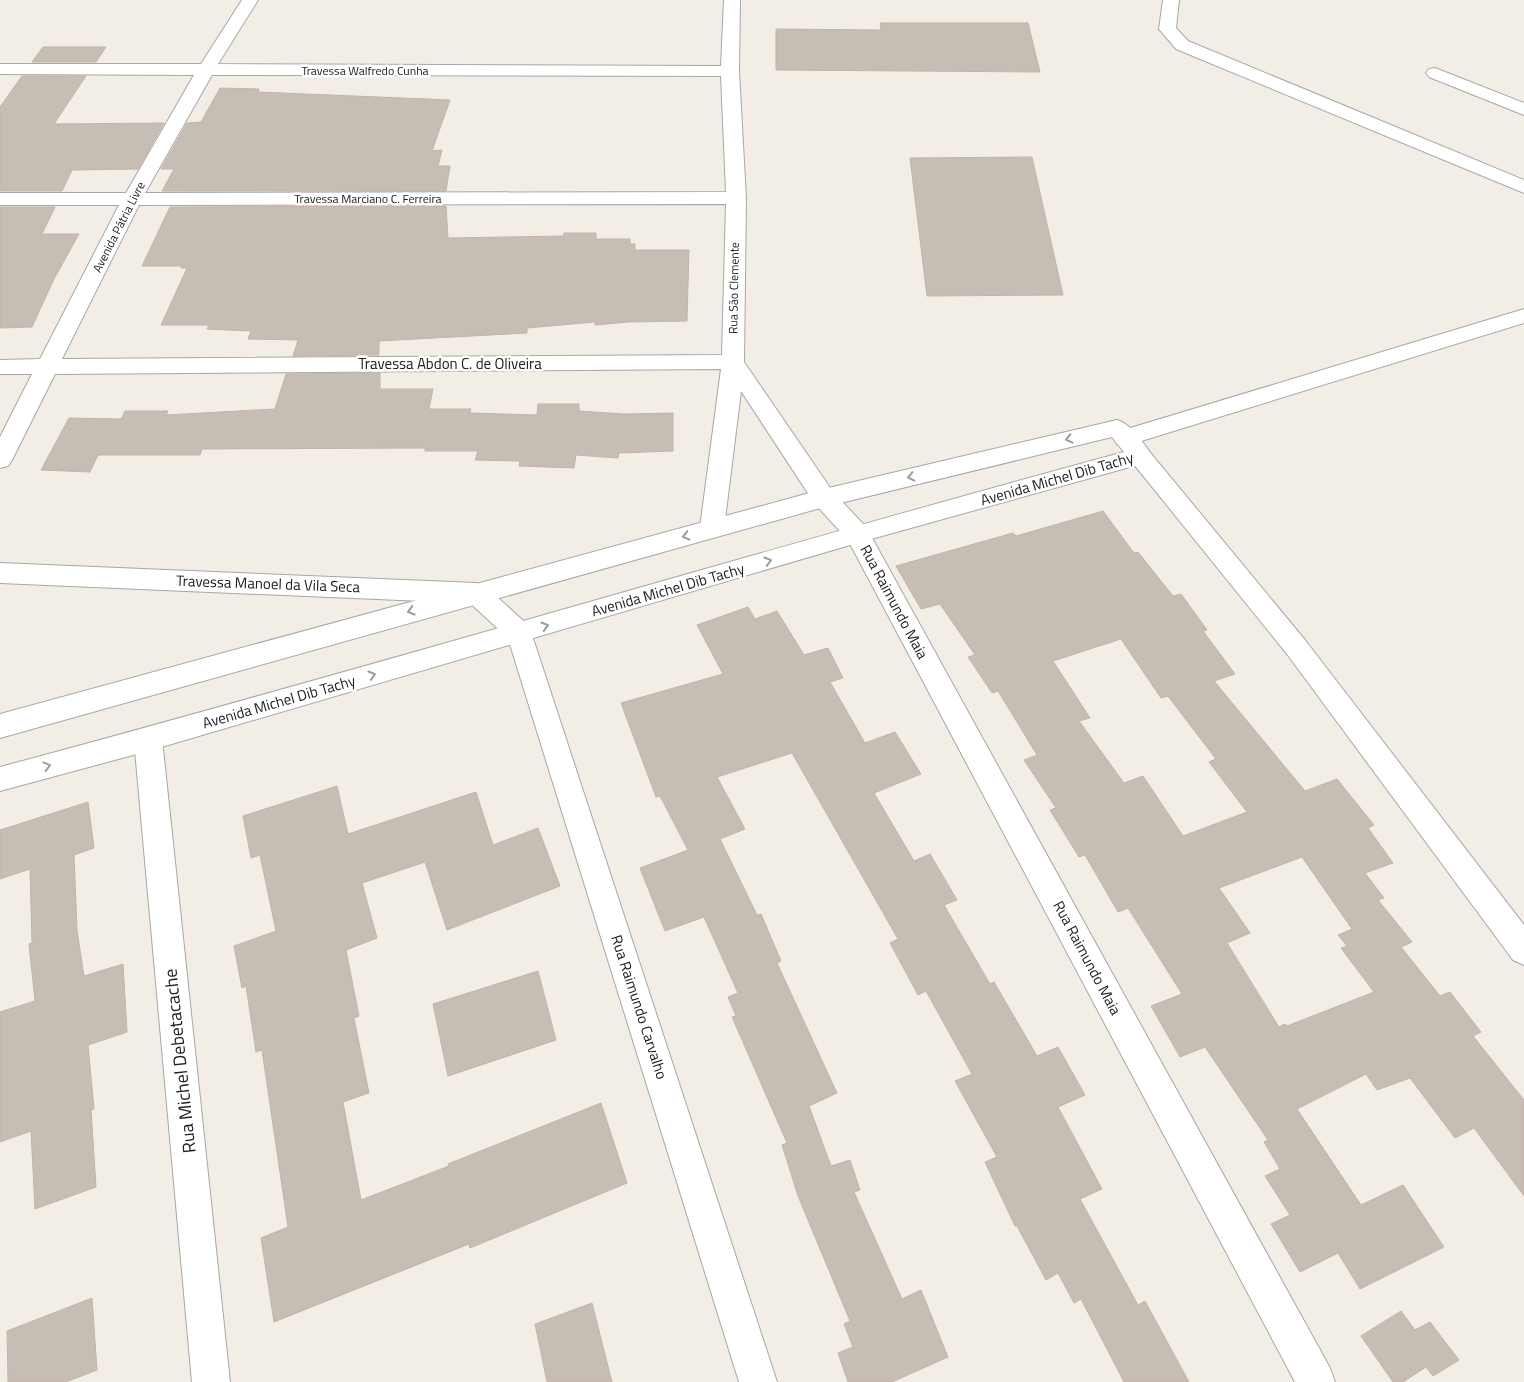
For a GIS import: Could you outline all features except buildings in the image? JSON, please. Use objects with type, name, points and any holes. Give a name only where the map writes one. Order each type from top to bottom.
[{"type":"street","name":"Avenida Pátria Livre","points":[[0,460],[132,199],[205,71],[250,0]]},
{"type":"street","name":"Rua São Clemente","points":[[732,0],[730,71],[736,198],[733,362]]},
{"type":"street","points":[[1171,0],[1167,29],[1182,45],[1524,187]]},
{"type":"street","name":"Travessa Walfredo Cunha","points":[[0,69],[730,71]]},
{"type":"street","points":[[1435,73],[1524,110]]},
{"type":"street","name":"Travessa Marciano C. Ferreira","points":[[0,199],[736,198]]},
{"type":"street","points":[[1524,316],[1133,447],[1296,647],[1524,950]]},
{"type":"street","points":[[733,362],[824,498],[857,534]]},
{"type":"street","points":[[712,528],[733,362]]},
{"type":"street","name":"Travessa Abdon C. de Oliveira","points":[[0,367],[733,362]]},
{"type":"street","name":"Avenida Michel Dib Tachy","points":[[0,726],[824,498],[1117,428],[1133,447],[857,534],[148,739],[0,779]]},
{"type":"street","name":"Rua Raimundo Maia","points":[[857,534],[1316,1382]]},
{"type":"street","name":"Travessa Manoel da Vila Seca","points":[[0,573],[476,593]]},
{"type":"street","points":[[476,593],[520,632]]},
{"type":"street","name":"Rua Raimundo Carvalho","points":[[520,632],[758,1382]]},
{"type":"street","name":"Rua Michel Debetacache","points":[[148,739],[211,1382]]}]
